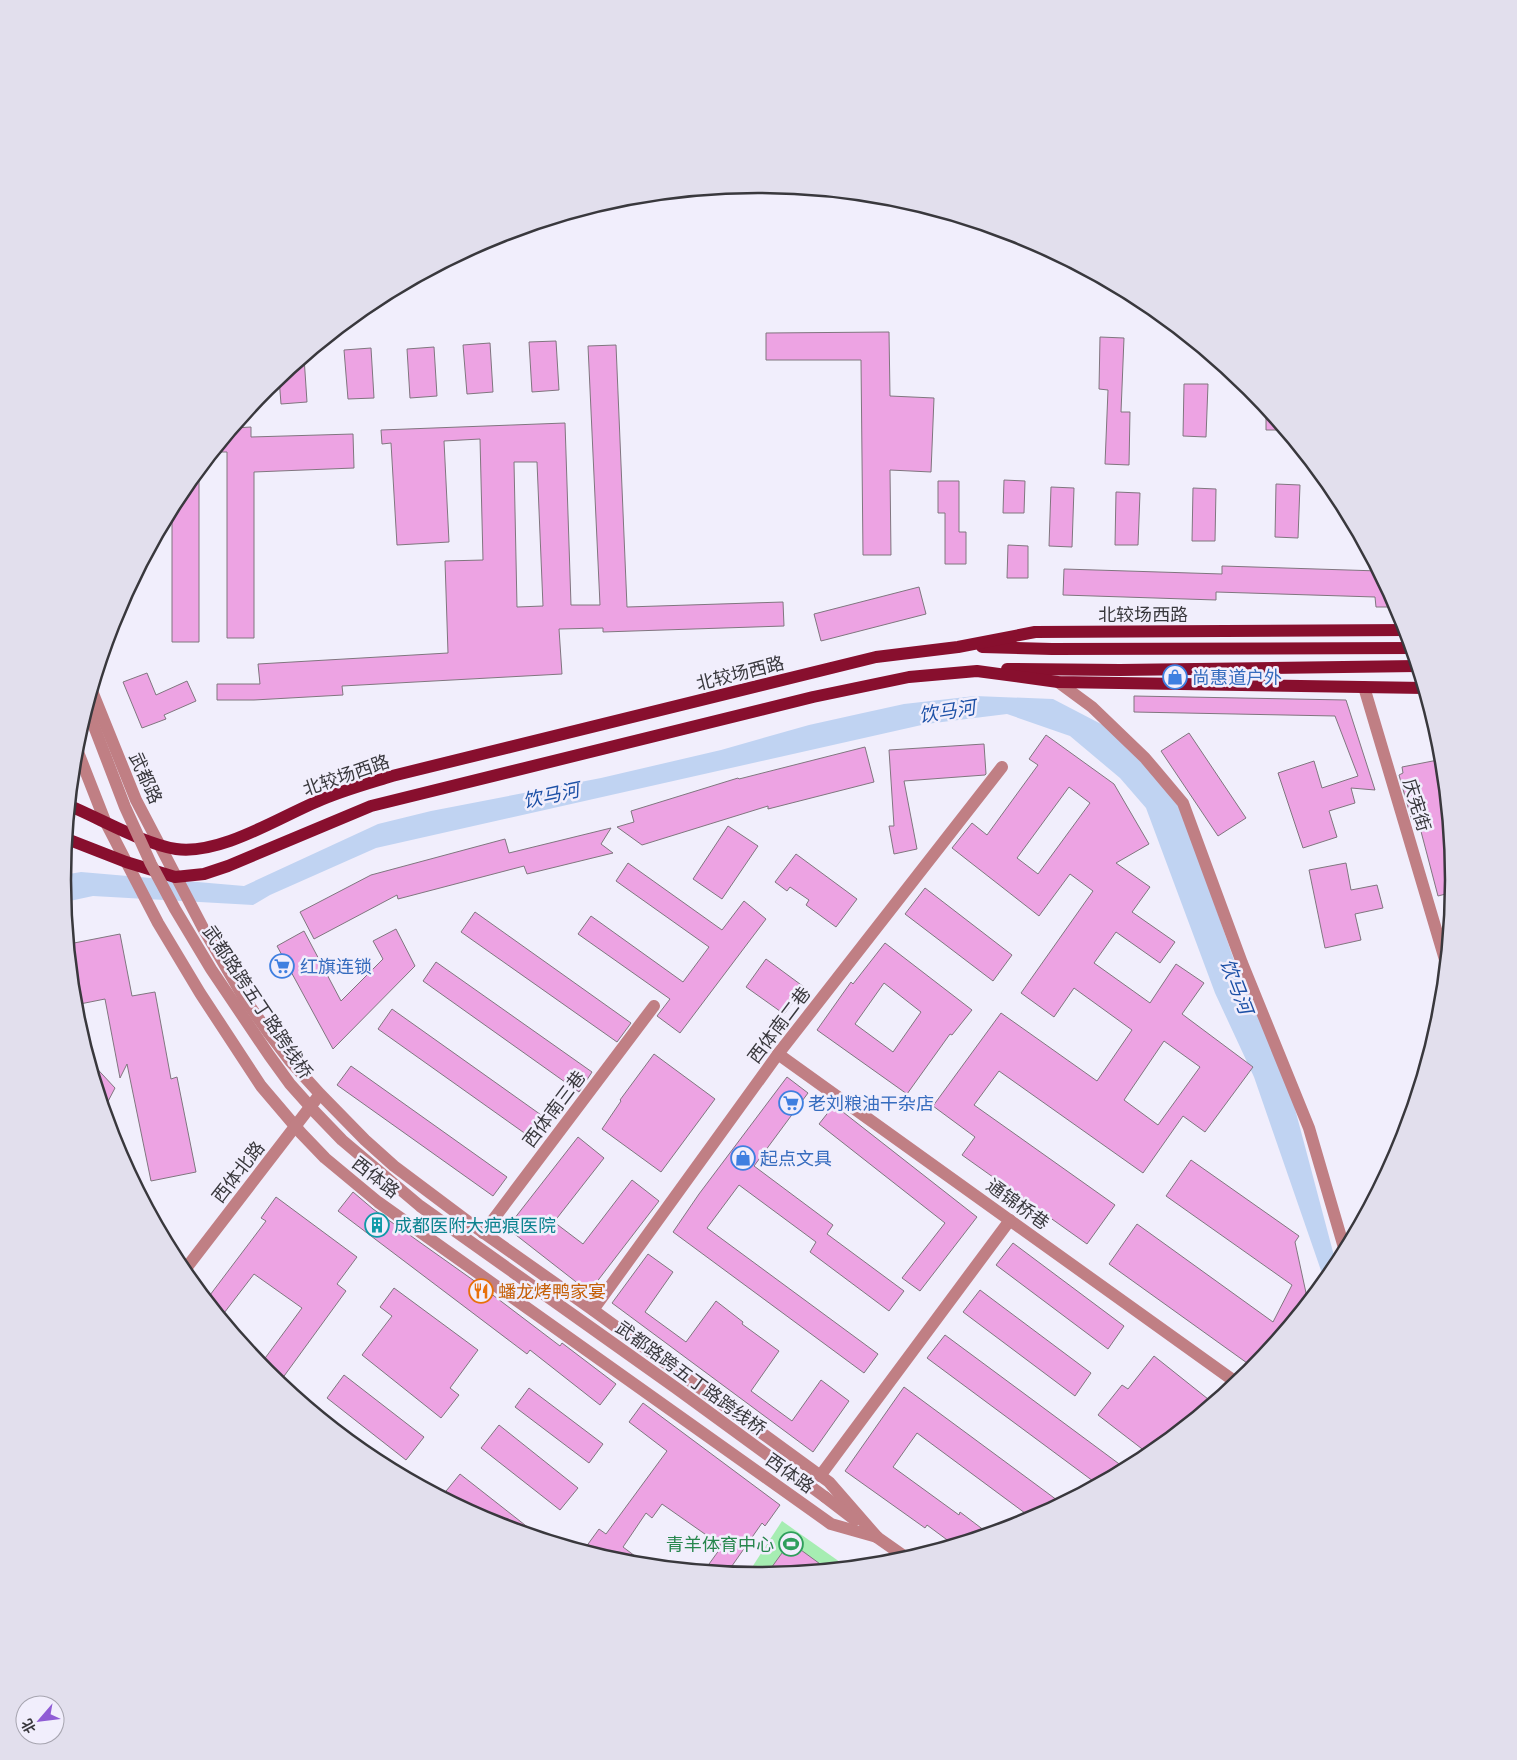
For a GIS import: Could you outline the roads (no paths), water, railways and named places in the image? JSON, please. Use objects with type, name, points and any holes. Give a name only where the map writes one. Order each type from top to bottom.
[{"type":"main road","name":"北较场西路","points":[[75,808],[158,844],[176,849],[211,848],[318,801],[392,776],[876,657],[958,647],[1035,632],[1398,630]]},
{"type":"main road","points":[[958,647],[1052,649],[1405,648]]},
{"type":"main road","points":[[73,842],[126,862],[175,877],[204,874],[228,866],[371,806],[813,697],[909,677],[1018,668],[1120,670],[1411,666]]},
{"type":"main road","points":[[977,671],[1058,682],[1418,688]]},
{"type":"street","points":[[1058,682],[1092,707],[1138,752],[1183,803],[1242,963],[1309,1128],[1342,1242]]},
{"type":"street","name":"庆宪街","points":[[1364,687],[1442,949]]},
{"type":"street","name":"武都路","points":[[96,700],[136,800],[175,877]]},
{"type":"street","name":"武都路跨五丁路跨线桥","points":[[91,718],[125,807],[151,864],[175,909],[211,969],[268,1055],[315,1112],[342,1140],[420,1206],[676,1388],[825,1497]]},
{"type":"street","points":[[81,762],[105,821],[126,862]]},
{"type":"street","name":"西体南二巷","points":[[593,1310],[778,1054],[1002,767]]},
{"type":"street","name":"西体路","points":[[126,862],[158,923],[200,993],[261,1086],[325,1158],[378,1202],[831,1524],[877,1537]]},
{"type":"street","name":"西体路","points":[[175,877],[244,998],[291,1062],[365,1140],[394,1166],[483,1233],[593,1310],[829,1482],[877,1537]]},
{"type":"street","name":"西体南三巷","points":[[483,1233],[654,1006]]},
{"type":"street","name":"通锦桥巷","points":[[778,1054],[1231,1379]]},
{"type":"street","name":"西体北路","points":[[189,1265],[320,1094]]},
{"type":"street","points":[[820,1476],[1010,1220]]},
{"type":"street","name":"西体路","points":[[825,1497],[900,1552]]},
{"type":"water","name":"饮马河","points":[[975,696],[1053,699],[1103,725],[1153,770],[1182,811],[1234,960],[1290,1090],[1334,1256],[1322,1273],[1254,1077],[1215,993],[1146,808],[1120,778],[1070,736],[1007,714],[926,724],[376,848],[270,895],[253,905],[93,896],[72,901],[71,874],[81,872],[244,886],[378,824],[431,811],[601,778],[721,750],[809,725],[904,704]]},
{"type":"place","name":"尚惠道户外","points":[[1175,677]]},
{"type":"place","name":"红旗连锁","points":[[282,966]]},
{"type":"place","name":"老刘粮油干杂店","points":[[791,1103]]},
{"type":"place","name":"起点文具","points":[[743,1158]]},
{"type":"place","name":"成都医附大疤痕医院","points":[[377,1225]]},
{"type":"place","name":"蟠龙烤鸭家宴","points":[[481,1291]]},
{"type":"place","name":"青羊体育中心","points":[[791,1544]]}]
